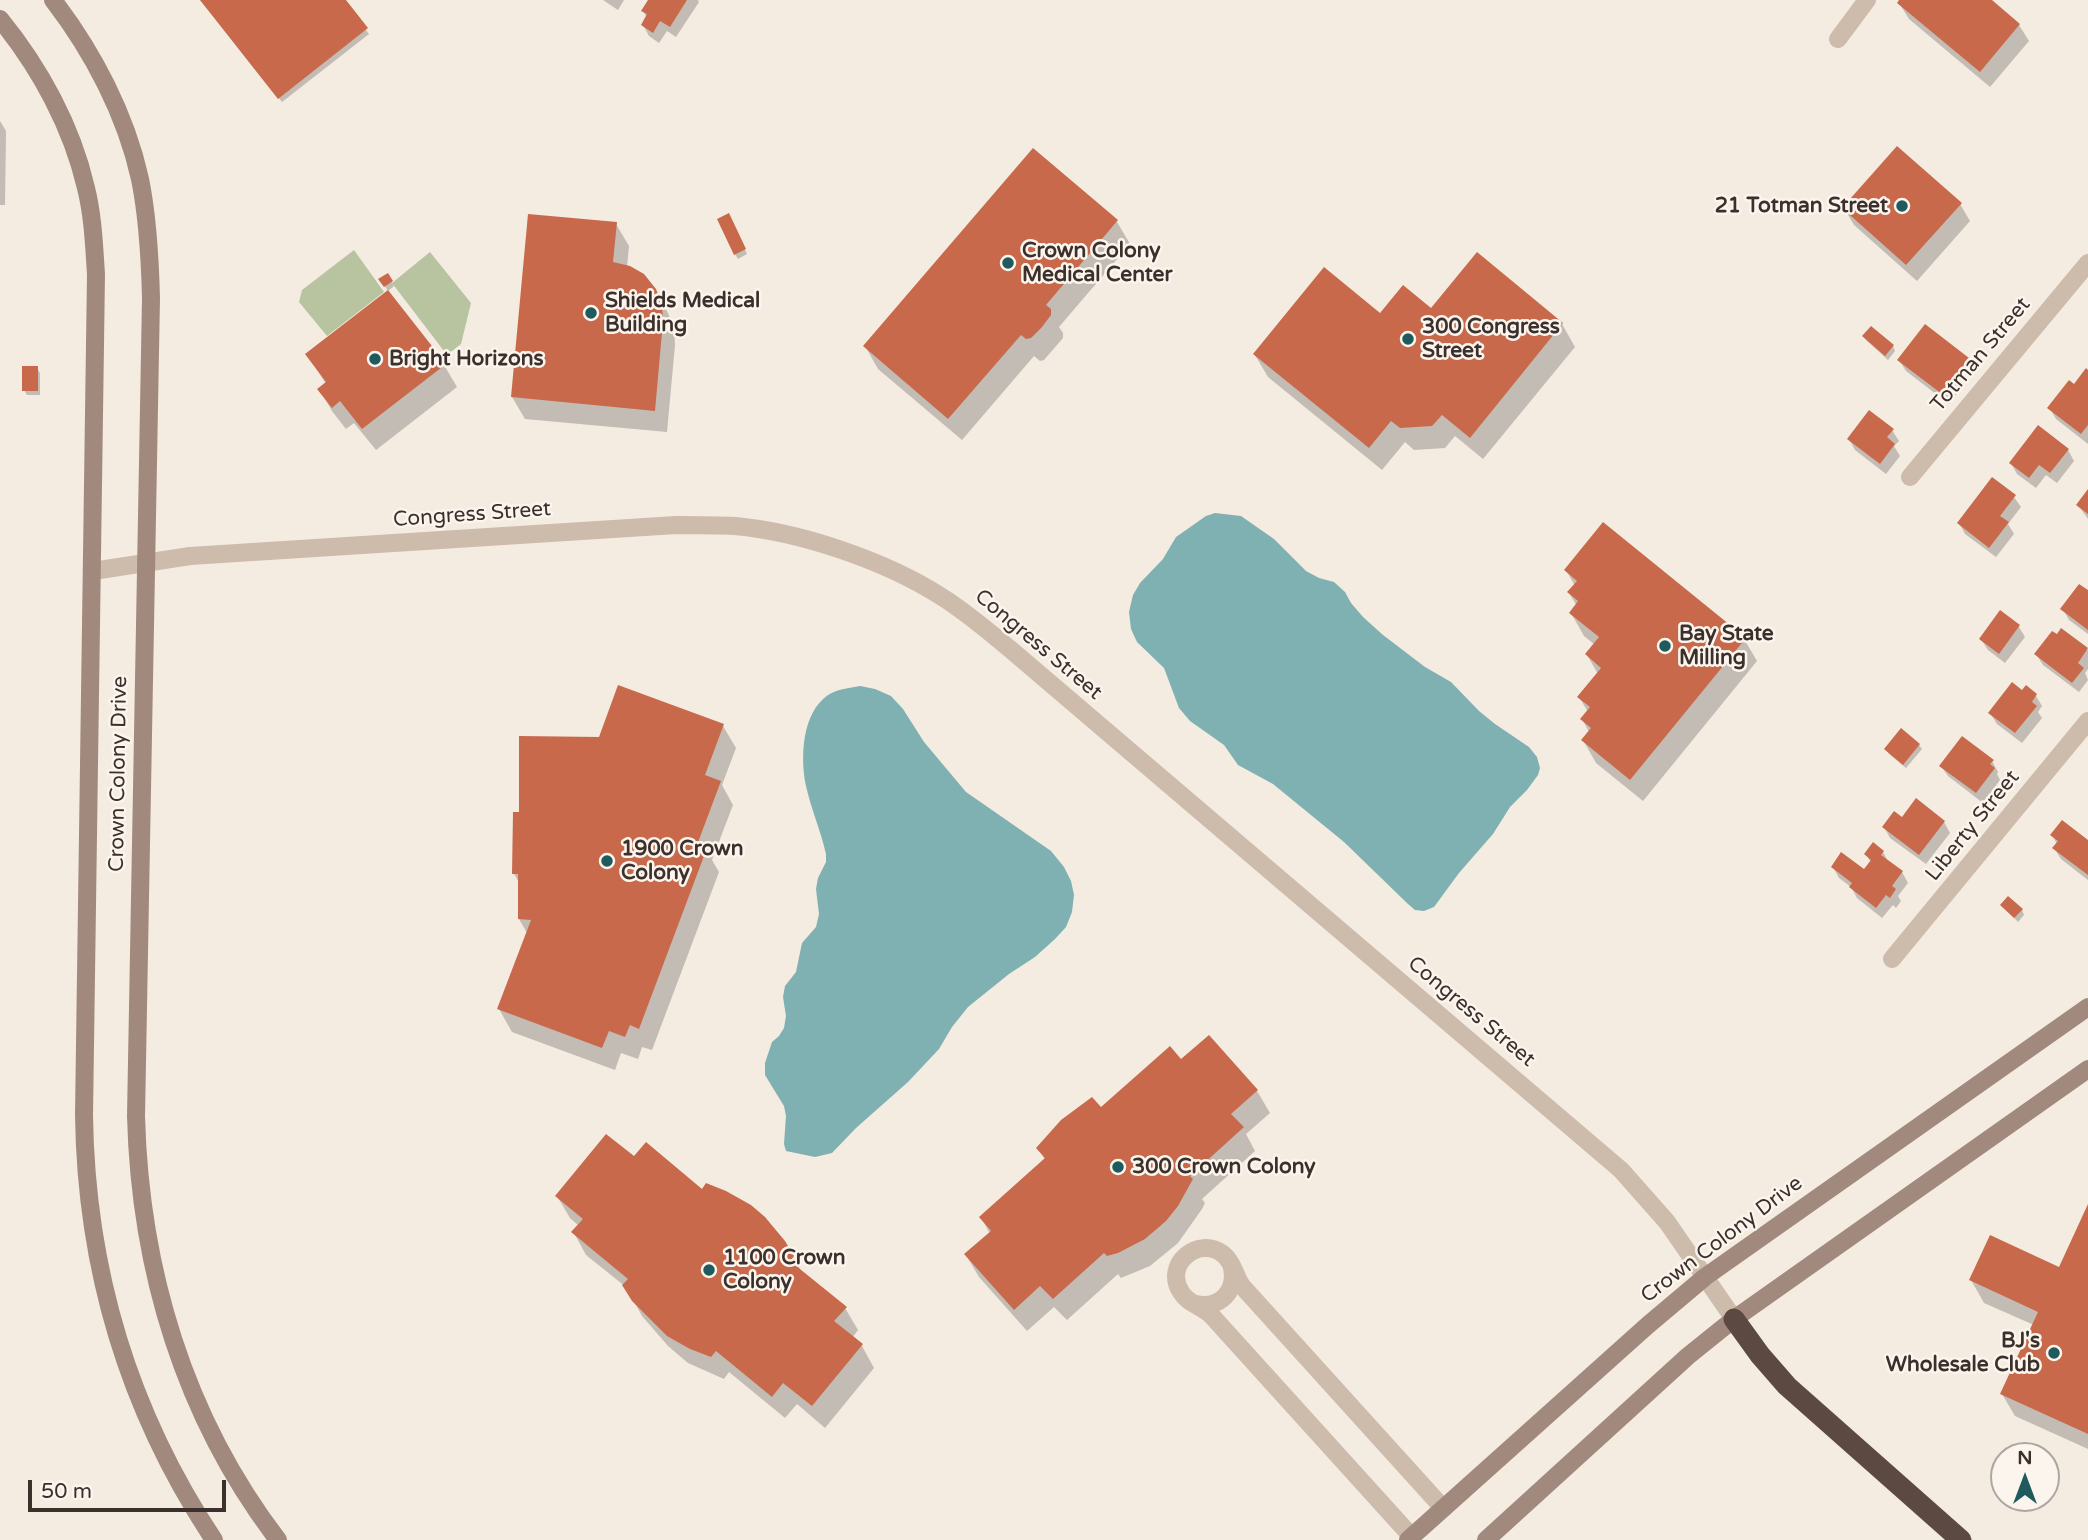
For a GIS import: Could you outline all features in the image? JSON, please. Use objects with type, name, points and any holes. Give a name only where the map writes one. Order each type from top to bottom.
[{"type":"highway","points":[[1734,1318],[1760,1355],[1787,1386],[1961,1540]]},
{"type":"street","name":"Crown Colony Drive","points":[[53,0],[81,41],[107,89],[134,155],[144,202],[149,249],[151,298],[136,1116],[143,1214],[157,1285],[188,1380],[224,1456],[278,1540]]},
{"type":"street","points":[[1838,38],[1867,0]]},
{"type":"street","name":"Crown Colony Drive","points":[[0,19],[30,61],[59,112],[82,170],[90,210],[97,298],[84,1115],[91,1221],[108,1303],[134,1387],[172,1470],[214,1540]]},
{"type":"street","name":"Totman Street","points":[[1910,477],[2088,263]]},
{"type":"street","name":"Congress Street","points":[[93,571],[190,556],[676,525],[715,525],[790,536],[860,557],[903,575],[962,610],[1010,649],[1622,1171],[1680,1240],[1734,1318]]},
{"type":"street","name":"Liberty Street","points":[[1892,959],[2088,721]]},
{"type":"street","name":"Crown Colony Drive","points":[[1410,1538],[1705,1277],[2088,1007]]},
{"type":"street","points":[[1486,1540],[1688,1356],[1734,1318],[2088,1069]]},
{"type":"street","points":[[1410,1538],[1211,1315],[1181,1294],[1176,1279],[1178,1264],[1185,1255],[1199,1248],[1214,1249],[1227,1258],[1242,1286],[1443,1508]]},
{"type":"street","points":[[1193,1303],[1212,1305],[1225,1298],[1233,1282],[1232,1267]]},
{"type":"green space","points":[[354,250],[384,292],[327,336],[299,302],[302,290]]},
{"type":"green space","points":[[430,252],[471,303],[461,344],[447,355],[392,283]]},
{"type":"water","points":[[1215,513],[1241,516],[1274,539],[1306,571],[1334,582],[1363,617],[1383,635],[1425,667],[1451,682],[1479,711],[1529,747],[1537,757],[1540,768],[1538,775],[1510,807],[1493,834],[1434,907],[1424,911],[1415,910],[1344,842],[1273,784],[1238,765],[1224,745],[1190,721],[1179,708],[1164,668],[1137,642],[1131,629],[1129,612],[1133,595],[1140,583],[1163,559],[1176,537],[1206,516]]},
{"type":"water","points":[[860,686],[891,696],[903,709],[924,742],[966,792],[1051,851],[1064,867],[1074,895],[1072,912],[1066,927],[1055,939],[968,1007],[939,1049],[832,1153],[815,1157],[786,1151],[784,1106],[765,1075],[765,1063],[772,1042],[784,1028],[785,986],[796,972],[802,943],[816,927],[819,914],[816,889],[826,862],[824,845],[804,775],[803,749],[808,724],[819,703],[828,695]]},
{"type":"building","points":[[200,0],[346,0],[368,28],[278,99]]},
{"type":"building","points":[[648,0],[687,0],[670,27],[660,21],[653,33],[641,25],[647,14],[641,11]]},
{"type":"building","points":[[1899,0],[1992,0],[2020,24],[1980,72],[1897,3]]},
{"type":"building","name":"21 Totman Street","points":[[1897,146],[1962,203],[1906,265],[1842,208]]},
{"type":"building","name":"Crown Colony Medical Center","points":[[1033,148],[1118,220],[1046,305],[1051,309],[1051,315],[1042,327],[1031,338],[1026,339],[1021,335],[948,419],[863,346]]},
{"type":"building","points":[[729,213],[746,249],[734,255],[717,219]]},
{"type":"building","name":"Shields Medical Building","points":[[528,214],[617,222],[613,262],[630,266],[644,274],[656,289],[662,305],[655,411],[511,397]]},
{"type":"building","name":"300 Congress Street","points":[[1477,252],[1563,323],[1470,438],[1442,415],[1432,426],[1400,428],[1391,421],[1369,448],[1253,354],[1324,267],[1380,313],[1403,285],[1431,308]]},
{"type":"building","points":[[388,273],[393,281],[384,287],[378,279]]},
{"type":"building","name":"Bright Horizons","points":[[388,290],[446,364],[362,429],[340,401],[332,408],[317,389],[326,382],[305,354]]},
{"type":"building","points":[[1925,324],[1969,358],[1942,394],[1897,360]]},
{"type":"building","points":[[1871,326],[1894,345],[1885,356],[1862,336]]},
{"type":"building","points":[[22,366],[38,366],[38,391],[22,391]]},
{"type":"building","points":[[2086,368],[2088,425],[2081,434],[2047,408],[2069,380],[2074,384]]},
{"type":"building","points":[[1869,410],[1894,429],[1887,437],[1895,444],[1880,464],[1847,439]]},
{"type":"building","points":[[2038,425],[2069,449],[2050,473],[2039,465],[2029,478],[2009,463]]},
{"type":"building","points":[[1992,477],[2016,495],[2000,516],[2009,522],[1989,548],[1957,523]]},
{"type":"building","points":[[2088,489],[2088,514],[2076,505]]},
{"type":"building","name":"Bay State Milling","points":[[1603,522],[1746,638],[1630,780],[1581,740],[1591,728],[1580,719],[1590,707],[1577,697],[1601,668],[1585,654],[1599,637],[1569,613],[1578,601],[1567,592],[1577,581],[1564,570]]},
{"type":"building","points":[[2079,584],[2088,590],[2088,630],[2060,609]]},
{"type":"building","points":[[2000,610],[2020,625],[1999,654],[1979,639]]},
{"type":"building","points":[[2061,628],[2088,648],[2078,663],[2084,668],[2072,683],[2034,654],[2052,631],[2057,634]]},
{"type":"building","points":[[2012,682],[2022,690],[2026,685],[2037,694],[2032,702],[2037,706],[2015,733],[1988,713]]},
{"type":"building","name":"1900 Crown Colony","points":[[618,685],[724,724],[705,775],[721,781],[697,845],[707,848],[639,1029],[630,1025],[625,1037],[609,1031],[602,1048],[497,1009],[531,920],[518,919],[518,874],[512,874],[513,812],[519,812],[519,736],[599,737]]},
{"type":"building","points":[[1901,728],[1920,744],[1903,765],[1884,749]]},
{"type":"building","points":[[1962,736],[1994,760],[1990,764],[1995,768],[1976,793],[1939,766]]},
{"type":"building","points":[[1916,798],[1945,821],[1919,855],[1882,827],[1894,811],[1902,817]]},
{"type":"building","points":[[2062,820],[2088,840],[2088,875],[2052,848],[2058,841],[2050,835]]},
{"type":"building","points":[[1873,842],[1884,851],[1881,855],[1903,871],[1892,886],[1896,889],[1890,898],[1886,895],[1876,908],[1849,887],[1852,883],[1831,867],[1841,852],[1864,869],[1871,860],[1864,854]]},
{"type":"building","points":[[2008,896],[2023,909],[2014,918],[2000,905]]},
{"type":"building","name":"300 Crown Colony","points":[[1209,1035],[1258,1090],[1231,1114],[1244,1127],[1190,1176],[1193,1179],[1178,1206],[1166,1221],[1145,1239],[1118,1253],[1107,1256],[1104,1253],[1053,1299],[1040,1286],[1014,1310],[964,1254],[991,1231],[979,1217],[1045,1158],[1036,1148],[1061,1120],[1092,1097],[1101,1107],[1170,1046],[1181,1059]]},
{"type":"building","name":"1100 Crown Colony","points":[[606,1134],[634,1156],[646,1142],[702,1189],[706,1183],[751,1205],[785,1241],[794,1256],[790,1261],[847,1307],[834,1321],[863,1344],[812,1406],[783,1383],[772,1397],[716,1351],[711,1357],[667,1336],[632,1301],[622,1285],[628,1279],[571,1232],[583,1219],[555,1196]]},
{"type":"building","name":"BJ's Wholesale Club","points":[[2088,1204],[2088,1434],[2000,1394],[2038,1312],[1969,1280],[1990,1235],[2059,1267]]},
{"type":"place","name":"21 Totman Street","points":[[1902,206]]},
{"type":"place","name":"Crown Colony Medical Center","points":[[1008,263]]},
{"type":"place","name":"Shields Medical Building","points":[[591,313]]},
{"type":"place","name":"300 Congress Street","points":[[1408,339]]},
{"type":"place","name":"Bright Horizons","points":[[375,359]]},
{"type":"place","name":"Bay State Milling","points":[[1665,646]]},
{"type":"place","name":"1900 Crown Colony","points":[[607,861]]},
{"type":"place","name":"300 Crown Colony","points":[[1118,1167]]},
{"type":"place","name":"1100 Crown Colony","points":[[709,1270]]},
{"type":"place","name":"BJ's Wholesale Club","points":[[2054,1353]]}]
